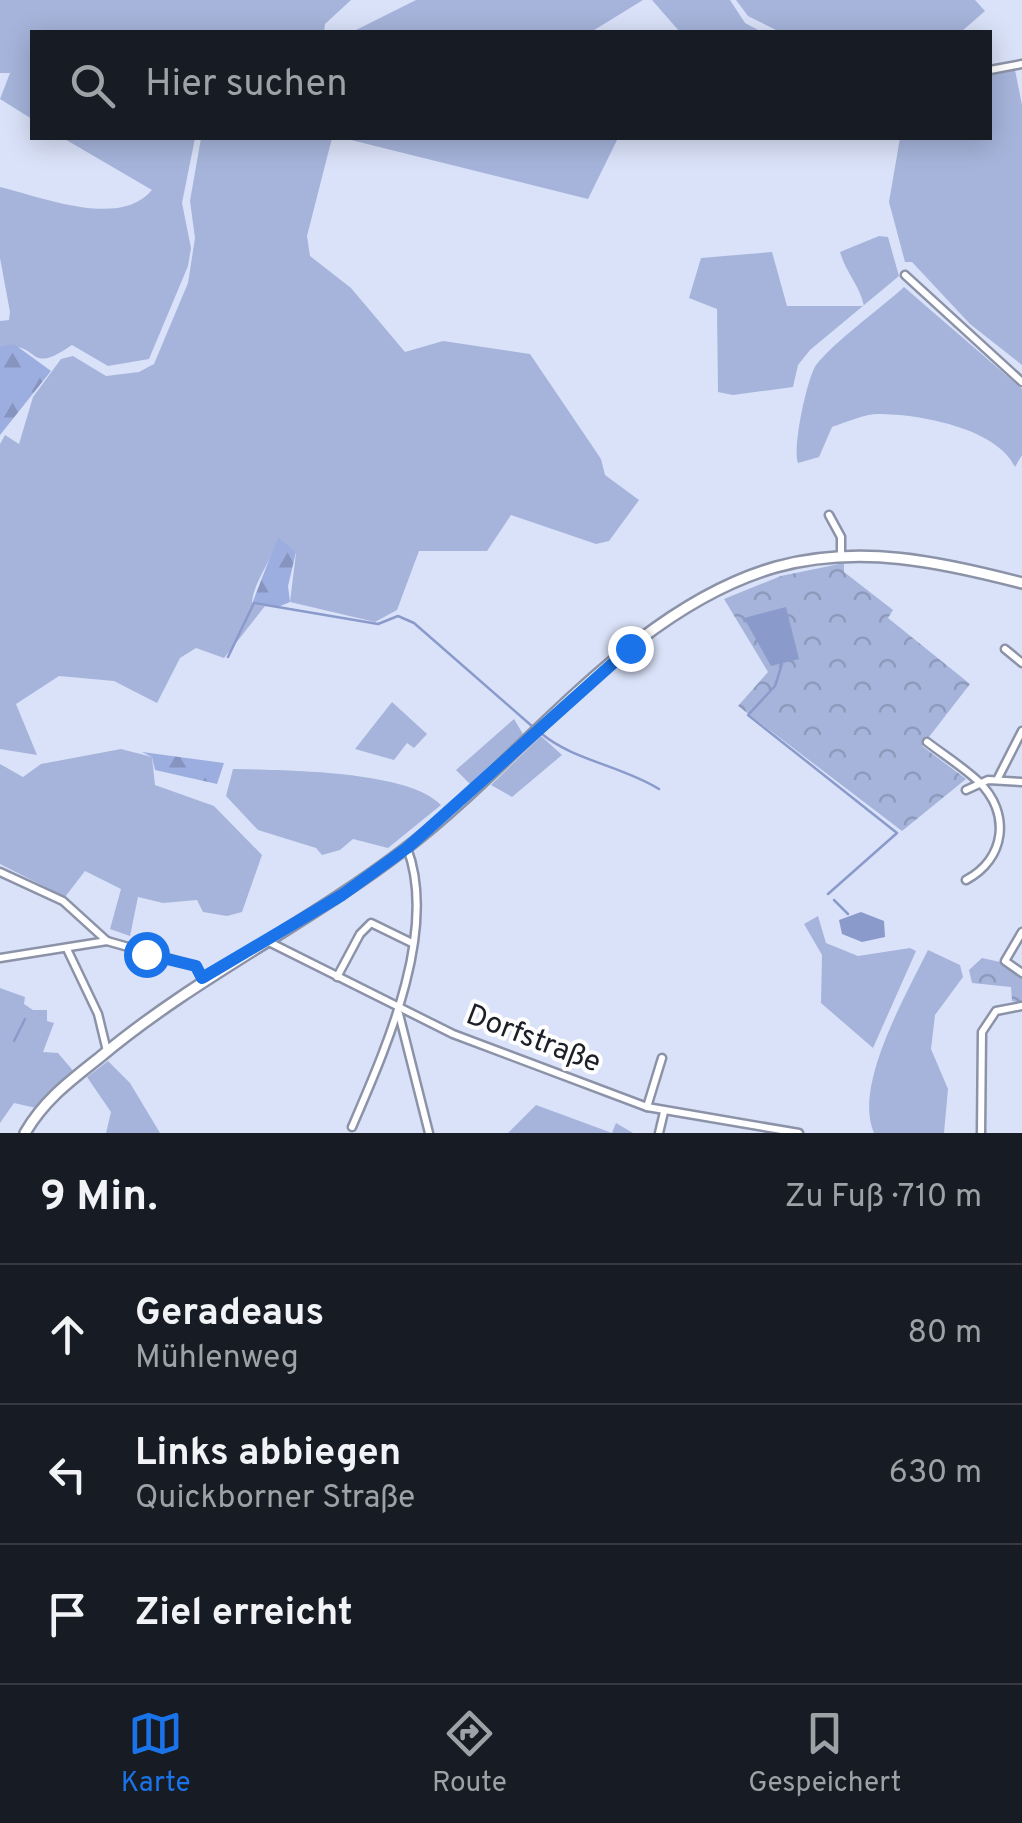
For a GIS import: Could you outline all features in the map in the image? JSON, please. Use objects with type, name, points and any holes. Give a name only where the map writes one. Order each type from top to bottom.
[{"type":"main road","points":[[26,1133],[49,1098],[202,978],[342,895],[407,848],[600,673],[671,620],[774,568],[841,558],[931,560],[1022,582]]},
{"type":"street","points":[[992,70],[1022,64]]},
{"type":"street","points":[[905,275],[1022,382]]},
{"type":"street","points":[[829,515],[841,538],[841,558]]},
{"type":"street","points":[[1004,648],[1022,663]]},
{"type":"street","points":[[998,778],[1022,731]]},
{"type":"street","points":[[928,742],[979,782],[996,818],[999,849],[990,865],[966,880]]},
{"type":"street","points":[[966,790],[998,778],[1022,782]]},
{"type":"street","points":[[352,1127],[399,1008],[412,943],[415,869],[407,848]]},
{"type":"street","points":[[0,872],[63,901],[107,941],[196,966],[202,978]]},
{"type":"street","points":[[337,977],[360,934],[371,923],[412,943]]},
{"type":"street","points":[[1022,932],[1005,962],[1022,974]]},
{"type":"street","points":[[0,958],[107,941]]},
{"type":"street","name":"Dorfstraße","points":[[266,941],[453,1034],[646,1107],[799,1133]]},
{"type":"street","points":[[68,949],[98,1014],[107,1051]]},
{"type":"street","points":[[981,1133],[982,1032],[996,1011],[1022,1006]]},
{"type":"street","points":[[399,1008],[429,1133]]},
{"type":"street","points":[[646,1107],[662,1058]]},
{"type":"street","points":[[659,1133],[664,1112]]},
{"type":"green space","points":[[0,0],[351,0],[325,24],[324,30],[30,30],[30,118],[0,99],[10,73],[0,73]]},
{"type":"green space","points":[[416,0],[643,0],[594,30],[356,30]]},
{"type":"green space","points":[[652,0],[730,0],[745,23],[758,30],[678,30]]},
{"type":"green space","points":[[736,0],[975,0],[985,11],[963,30],[776,30],[748,16]]},
{"type":"green space","points":[[1015,70],[1022,105],[1022,365],[970,324],[912,262],[905,262],[889,202],[900,140],[992,140],[992,75]]},
{"type":"green space","points":[[66,140],[195,140],[182,203],[191,248],[188,266],[149,359],[108,366],[72,345],[47,358],[14,346],[0,346],[0,321],[9,320],[10,312],[0,258],[0,187],[58,203],[101,209],[138,201],[152,190]]},
{"type":"green space","points":[[201,140],[331,140],[307,236],[310,256],[351,288],[405,352],[443,341],[530,354],[601,459],[605,475],[639,500],[609,541],[596,544],[511,515],[487,551],[419,551],[397,610],[375,622],[290,602],[296,553],[278,538],[253,596],[252,604],[265,606],[224,658],[196,648],[180,658],[157,703],[114,681],[59,676],[16,704],[37,755],[0,749],[0,444],[5,435],[19,444],[33,397],[61,359],[73,356],[106,376],[139,372],[154,364],[188,283],[195,238],[190,201]]},
{"type":"green space","points":[[351,140],[617,140],[588,199]]},
{"type":"green space","points":[[879,236],[888,237],[899,276],[864,305],[840,252]]},
{"type":"green space","points":[[772,252],[787,306],[863,306],[810,350],[798,365],[793,387],[733,395],[718,392],[717,309],[689,298],[701,258]]},
{"type":"green space","points":[[904,287],[1022,389],[1022,455],[1015,467],[992,442],[974,433],[934,420],[879,414],[832,427],[819,457],[798,463],[801,414],[816,365]]},
{"type":"green space","points":[[14,344],[51,371],[0,435],[0,346]]},
{"type":"green space","points":[[278,537],[296,552],[288,586],[290,602],[278,607],[252,604]]},
{"type":"green space","points":[[844,563],[844,572],[893,610],[888,618],[970,684],[922,746],[966,779],[902,831],[738,706],[768,672],[724,599],[781,576]]},
{"type":"green space","points":[[392,702],[427,734],[414,748],[407,743],[394,760],[355,749]]},
{"type":"green space","points":[[514,719],[523,734],[470,784],[456,770]]},
{"type":"green space","points":[[541,736],[562,755],[512,797],[491,785]]},
{"type":"green space","points":[[121,749],[152,757],[155,785],[214,806],[262,855],[242,912],[227,916],[203,912],[197,900],[163,903],[138,897],[130,936],[110,929],[121,889],[85,871],[65,897],[0,864],[0,764],[23,777],[41,764]]},
{"type":"green space","points":[[142,752],[224,763],[217,784],[155,770],[152,757]]},
{"type":"green space","points":[[233,769],[374,778],[425,793],[441,805],[388,848],[353,839],[340,850],[322,855],[316,848],[258,830],[226,796]]},
{"type":"green space","points":[[818,916],[826,943],[858,956],[910,948],[916,951],[873,1048],[821,1003],[822,955],[804,924]]},
{"type":"green space","points":[[928,950],[960,965],[963,977],[935,1015],[931,1049],[948,1089],[944,1133],[874,1133],[869,1113],[876,1066]]},
{"type":"green space","points":[[982,958],[1000,962],[1022,975],[1022,1003],[1012,1001],[1011,987],[972,983],[969,970]]},
{"type":"green space","points":[[0,988],[25,997],[24,1004],[33,1010],[47,1010],[47,1021],[54,1023],[43,1052],[58,1053],[75,1073],[36,1108],[14,1103],[0,1123]]},
{"type":"green space","points":[[108,1061],[130,1083],[160,1133],[106,1133],[111,1112],[87,1077]]},
{"type":"green space","points":[[536,1105],[612,1133],[508,1133]]},
{"type":"green space","points":[[616,1123],[633,1133],[612,1133]]},
{"type":"shaded area","points":[[786,607],[799,659],[771,666],[744,618]]},
{"type":"shaded area","points":[[861,912],[884,921],[885,937],[862,942],[842,934],[839,920]]},
{"type":"waterway","points":[[228,657],[254,603],[378,624],[398,616],[414,623],[533,727]]},
{"type":"waterway","points":[[782,664],[775,686],[748,715],[897,833],[828,894]]},
{"type":"waterway","points":[[542,734],[568,750],[659,789]]},
{"type":"waterway","points":[[834,900],[848,914]]},
{"type":"waterway","points":[[14,1041],[25,1019]]},
{"type":"route","points":[[146,954],[196,966],[202,978],[342,895],[407,848],[630,648]]}]
